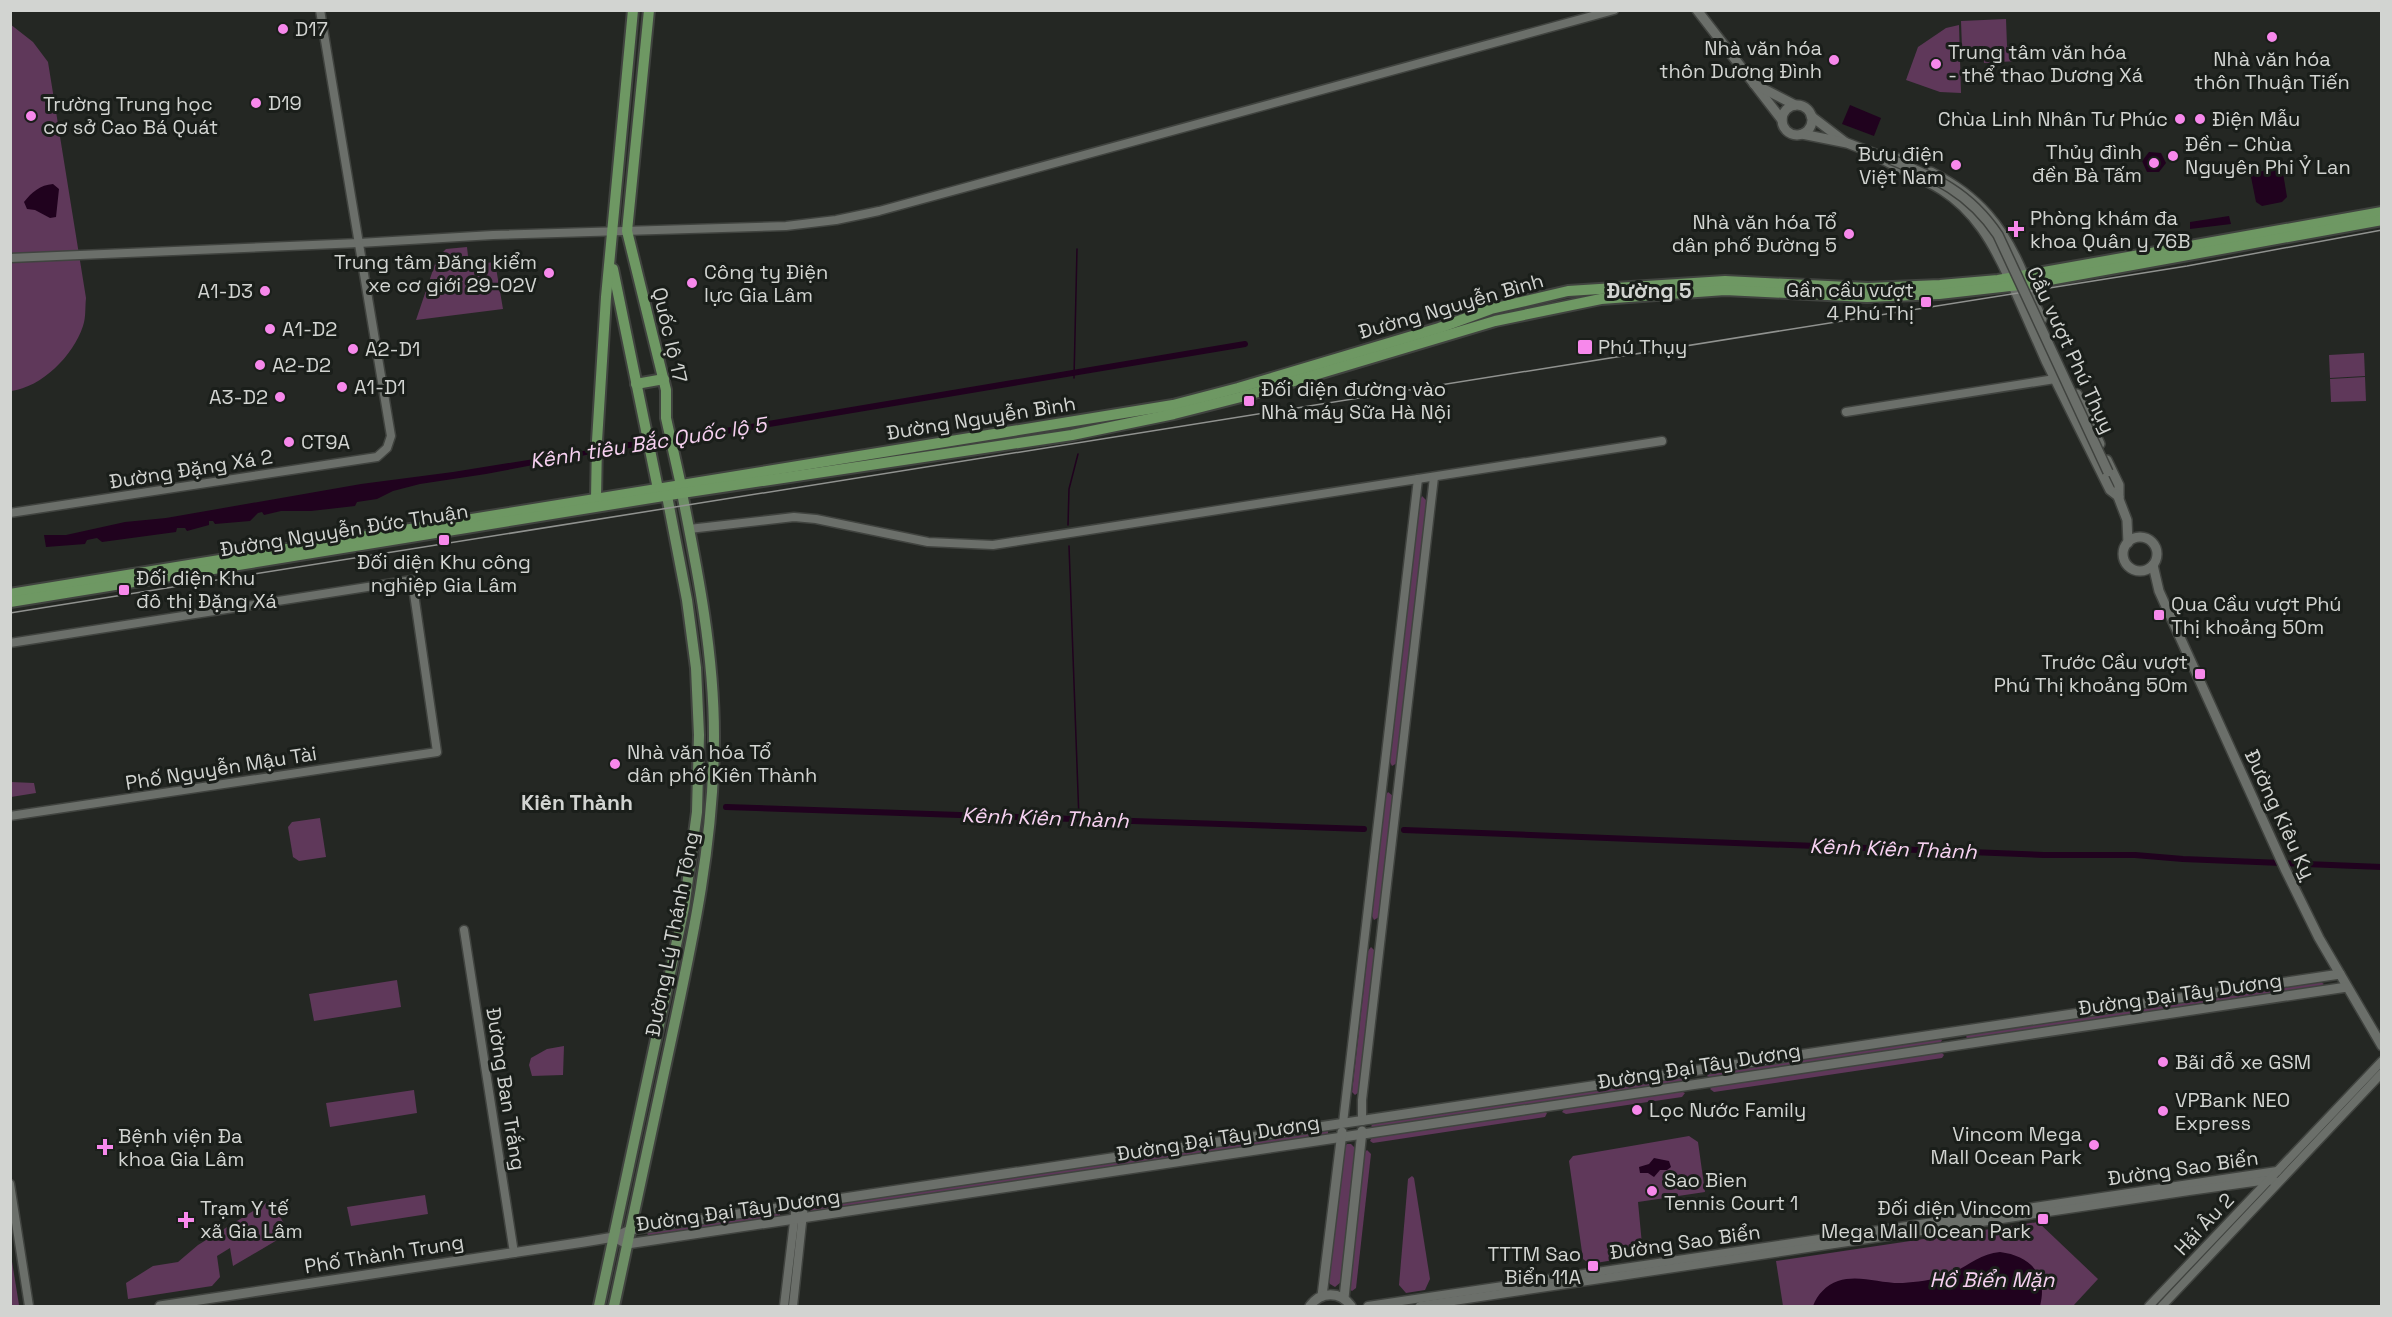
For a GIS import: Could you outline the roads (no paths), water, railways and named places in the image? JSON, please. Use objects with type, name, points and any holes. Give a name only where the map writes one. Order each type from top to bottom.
[{"type":"highway","points":[[596,499],[597,441],[612,231],[633,10]]},
{"type":"highway","name":"Quốc lộ 17","points":[[649,10],[627,231],[663,379],[668,432],[681,488]]},
{"type":"highway","name":"Đường Nguyễn Bình","points":[[2025,280],[2382,212]]},
{"type":"highway","name":"Đường Nguyễn Bình","points":[[681,488],[1072,435],[1174,414],[1241,397],[1494,321],[1601,298],[1725,290],[1867,297],[1939,294],[2382,220]]},
{"type":"highway","points":[[611,254],[658,489],[667,496]]},
{"type":"highway","name":"Đường Nguyễn Bình","points":[[681,488],[1173,405],[1439,328],[1491,309],[1568,291],[1725,281],[1868,288],[2011,282]]},
{"type":"highway","points":[[636,384],[663,379]]},
{"type":"highway","points":[[1071,422],[1072,435]]},
{"type":"highway","name":"Đường Nguyễn Đức Thuận","points":[[44,593],[596,499],[658,489],[681,488]]},
{"type":"highway","name":"Đường Nguyễn Đức Thuận","points":[[10,594],[44,593],[667,496],[681,488]]},
{"type":"highway","name":"Đường Nguyễn Đức Thuận","points":[[10,602],[28,595]]},
{"type":"main road","points":[[1697,10],[1750,83],[1782,120],[1789,133],[1847,143],[1875,154],[1941,189],[1962,206],[1990,239],[2110,490],[2119,497]]},
{"type":"main road","points":[[1750,83],[1795,105],[1805,107],[1811,116],[1847,143]]},
{"type":"main road","points":[[1782,120],[1785,110],[1795,105]]},
{"type":"main road","points":[[1803,134],[1810,127],[1811,116]]},
{"type":"main road","points":[[1875,154],[1887,155],[1948,181],[1984,208],[2004,237],[2119,485],[2119,497],[2127,520],[2124,561],[2128,566],[2139,571],[2144,571],[2153,565],[2156,551],[2152,542],[2137,538],[2127,543]]},
{"type":"main road","name":"Cầu vượt Phú Thụy","points":[[1875,154],[1948,185],[1963,195],[1988,220],[1998,235],[2119,497]]},
{"type":"main road","name":"Đường Lý Thánh Tông","points":[[614,1306],[697,918],[709,842],[714,762],[712,687],[704,610],[681,488]]},
{"type":"main road","name":"Đường Lý Thánh Tông","points":[[599,1306],[682,916],[696,825],[699,754],[696,678],[689,612],[667,496]]},
{"type":"main road","points":[[2127,520],[2143,538]]},
{"type":"main road","name":"Đường Kiêu Kỵ","points":[[2153,565],[2159,591],[2284,869],[2347,987],[2382,1046]]},
{"type":"main road","name":"Đường Kiêu Kỵ","points":[[2139,571],[2159,591]]},
{"type":"main road","points":[[689,612],[704,610]]},
{"type":"main road","points":[[682,916],[697,918]]},
{"type":"main road","name":"Đường Đại Tây Dương","points":[[614,1237],[630,1230],[800,1204],[2340,974]]},
{"type":"main road","name":"Đường Đại Tây Dương","points":[[614,1237],[627,1245],[2347,987]]},
{"type":"main road","points":[[1344,1298],[1362,1120]]},
{"type":"main road","points":[[1322,1296],[1343,1123]]},
{"type":"main road","name":"Phố Thành Trung","points":[[160,1306],[614,1237]]},
{"type":"main road","points":[[1310,1306],[1322,1296],[1333,1294],[1344,1298],[1351,1306]]},
{"type":"street","points":[[320,10],[359,243]]},
{"type":"street","points":[[10,258],[493,235],[786,226],[836,220],[879,211],[1614,10]]},
{"type":"street","name":"Đường Đặng Xá 2","points":[[10,513],[377,457],[387,448],[391,436],[359,243]]},
{"type":"street","points":[[1846,412],[2055,379]]},
{"type":"street","points":[[689,529],[794,517],[816,519],[928,542],[993,545],[1662,441]]},
{"type":"street","points":[[1362,1120],[1362,1100],[1434,477]]},
{"type":"street","points":[[1343,1123],[1418,479]]},
{"type":"street","name":"Phố Nguyễn Mậu Tài","points":[[10,643],[412,580],[437,752],[10,816]]},
{"type":"street","points":[[1384,778],[1399,780]]},
{"type":"street","name":"Đường Ban Trắng","points":[[464,930],[514,1253]]},
{"type":"street","points":[[1366,934],[1381,936]]},
{"type":"street","name":"Hải Âu 2","points":[[2149,1306],[2382,1060]]},
{"type":"street","name":"Hải Âu 2","points":[[2162,1306],[2382,1073]]},
{"type":"street","name":"Đường Sao Biển","points":[[1368,1306],[1906,1230],[2174,1190],[2277,1171],[2278,1182],[2268,1180],[2174,1190]]},
{"type":"street","points":[[10,1184],[29,1306]]},
{"type":"street","points":[[798,1219],[791,1306],[784,1306],[800,1204]]},
{"type":"street","name":"Đường Sao Biển","points":[[1420,1306],[1799,1245]]},
{"type":"water","points":[[1850,105],[1881,118],[1874,136],[1842,124]]},
{"type":"water","points":[[2149,152],[2161,153],[2166,163],[2159,172],[2147,172],[2142,161]]},
{"type":"water","points":[[2275,168],[2283,173],[2287,197],[2282,202],[2262,206],[2256,202],[2251,177],[2255,173]]},
{"type":"water","points":[[53,184],[59,189],[56,217],[50,218],[35,210],[27,209],[24,202],[30,195],[40,187]]},
{"type":"water","points":[[2229,216],[2231,224],[2190,229],[2190,222]]},
{"type":"water","points":[[602,448],[602,452],[420,484],[393,491],[377,499],[357,502],[355,506],[311,511],[281,511],[264,515],[262,512],[250,521],[215,524],[209,521],[209,525],[187,531],[185,528],[177,528],[176,532],[102,542],[97,538],[87,540],[85,544],[46,547],[44,535],[66,535],[125,522],[166,518],[361,484]]},
{"type":"water","points":[[1654,1158],[1669,1161],[1671,1167],[1667,1170],[1660,1170],[1654,1177],[1648,1173],[1640,1173],[1639,1167],[1649,1164]]},
{"type":"water","name":"Hồ Biển Mặn","points":[[2000,1252],[2020,1258],[2035,1269],[2041,1285],[2040,1306],[1813,1306],[1823,1291],[1838,1281],[1854,1278],[1895,1283],[1929,1280],[1945,1276],[1978,1259]]},
{"type":"waterway","points":[[1074,378],[1077,249]]},
{"type":"waterway","name":"Kênh tiêu Bắc Quốc lộ 5","points":[[595,450],[739,429],[1245,344]]},
{"type":"waterway","points":[[1068,525],[1069,489],[1078,454]]},
{"type":"waterway","points":[[1069,546],[1079,820]]},
{"type":"waterway","name":"Kênh Kiên Thành","points":[[726,807],[1364,829]]},
{"type":"waterway","name":"Kênh Kiên Thành","points":[[1404,830],[2044,855],[2135,855],[2382,867]]},
{"type":"railway","points":[[10,613],[2187,266],[2382,230]]},
{"type":"place","name":"D17","points":[[283,29]]},
{"type":"place","name":"Nhà văn hóa thôn Thuận Tiến","points":[[2272,37]]},
{"type":"place","name":"Nhà văn hóa thôn Dương Đình","points":[[1834,60]]},
{"type":"place","name":"Trung tâm văn hóa - thể thao Dương Xá","points":[[1936,64]]},
{"type":"place","name":"D19","points":[[256,103]]},
{"type":"place","name":"Trường Trung học cơ sở Cao Bá Quát","points":[[31,116]]},
{"type":"place","name":"Chùa Linh Nhân Tư Phúc","points":[[2180,119]]},
{"type":"place","name":"Điện Mẫu","points":[[2200,119]]},
{"type":"place","name":"Đền – Chùa Nguyên Phi Ỷ Lan","points":[[2173,156]]},
{"type":"place","name":"Thủy đình đền Bà Tấm","points":[[2154,163]]},
{"type":"place","name":"Bưu điện Việt Nam","points":[[1956,165]]},
{"type":"place","name":"Phòng khám đa khoa Quân y 76B","points":[[2016,229]]},
{"type":"place","name":"Nhà văn hóa Tổ dân phố Đường 5","points":[[1849,234]]},
{"type":"place","name":"Trung tâm Đăng kiểm xe cơ giới 29-02V","points":[[549,273]]},
{"type":"place","name":"Công ty Điện lực Gia Lâm","points":[[692,283]]},
{"type":"place","name":"A1-D3","points":[[265,291]]},
{"type":"place","name":"Gần cầu vượt 4 Phú Thị","points":[[1926,302]]},
{"type":"place","name":"A1-D2","points":[[270,329]]},
{"type":"place","name":"Phú Thụy","points":[[1585,347]]},
{"type":"place","name":"A2-D1","points":[[353,349]]},
{"type":"place","name":"A2-D2","points":[[260,365]]},
{"type":"place","name":"A1-D1","points":[[342,387]]},
{"type":"place","name":"A3-D2","points":[[280,397]]},
{"type":"place","name":"Đối diện đường vào Nhà máy Sữa Hà Nội","points":[[1249,401]]},
{"type":"place","name":"CT9A","points":[[289,442]]},
{"type":"place","name":"Đối diện Khu công nghiệp Gia Lâm","points":[[444,540]]},
{"type":"place","name":"Đối diện Khu đô thị Đặng Xá","points":[[124,590]]},
{"type":"place","name":"Qua Cầu vượt Phú Thị khoảng 50m","points":[[2159,615]]},
{"type":"place","name":"Trước Cầu vượt Phú Thị khoảng 50m","points":[[2200,674]]},
{"type":"place","name":"Nhà văn hóa Tổ dân phố Kiên Thành","points":[[615,764]]},
{"type":"place","name":"Bãi đỗ xe GSM","points":[[2163,1062]]},
{"type":"place","name":"Lọc Nước Family","points":[[1637,1110]]},
{"type":"place","name":"VPBank NEO Express","points":[[2163,1111]]},
{"type":"place","name":"Vincom Mega Mall Ocean Park","points":[[2094,1145]]},
{"type":"place","name":"Bệnh viện Đa khoa Gia Lâm","points":[[105,1147]]},
{"type":"place","name":"Sao Bien Tennis Court 1","points":[[1652,1191]]},
{"type":"place","name":"Đối diện Vincom Mega Mall Ocean Park","points":[[2043,1219]]},
{"type":"place","name":"Trạm Y tế xã Gia Lâm","points":[[186,1220]]},
{"type":"place","name":"TTTM Sao Biển 11A","points":[[1593,1266]]},
{"type":"district","name":"Đường 5","points":[[1649,291]]},
{"type":"district","name":"Kiên Thành","points":[[577,803]]}]
